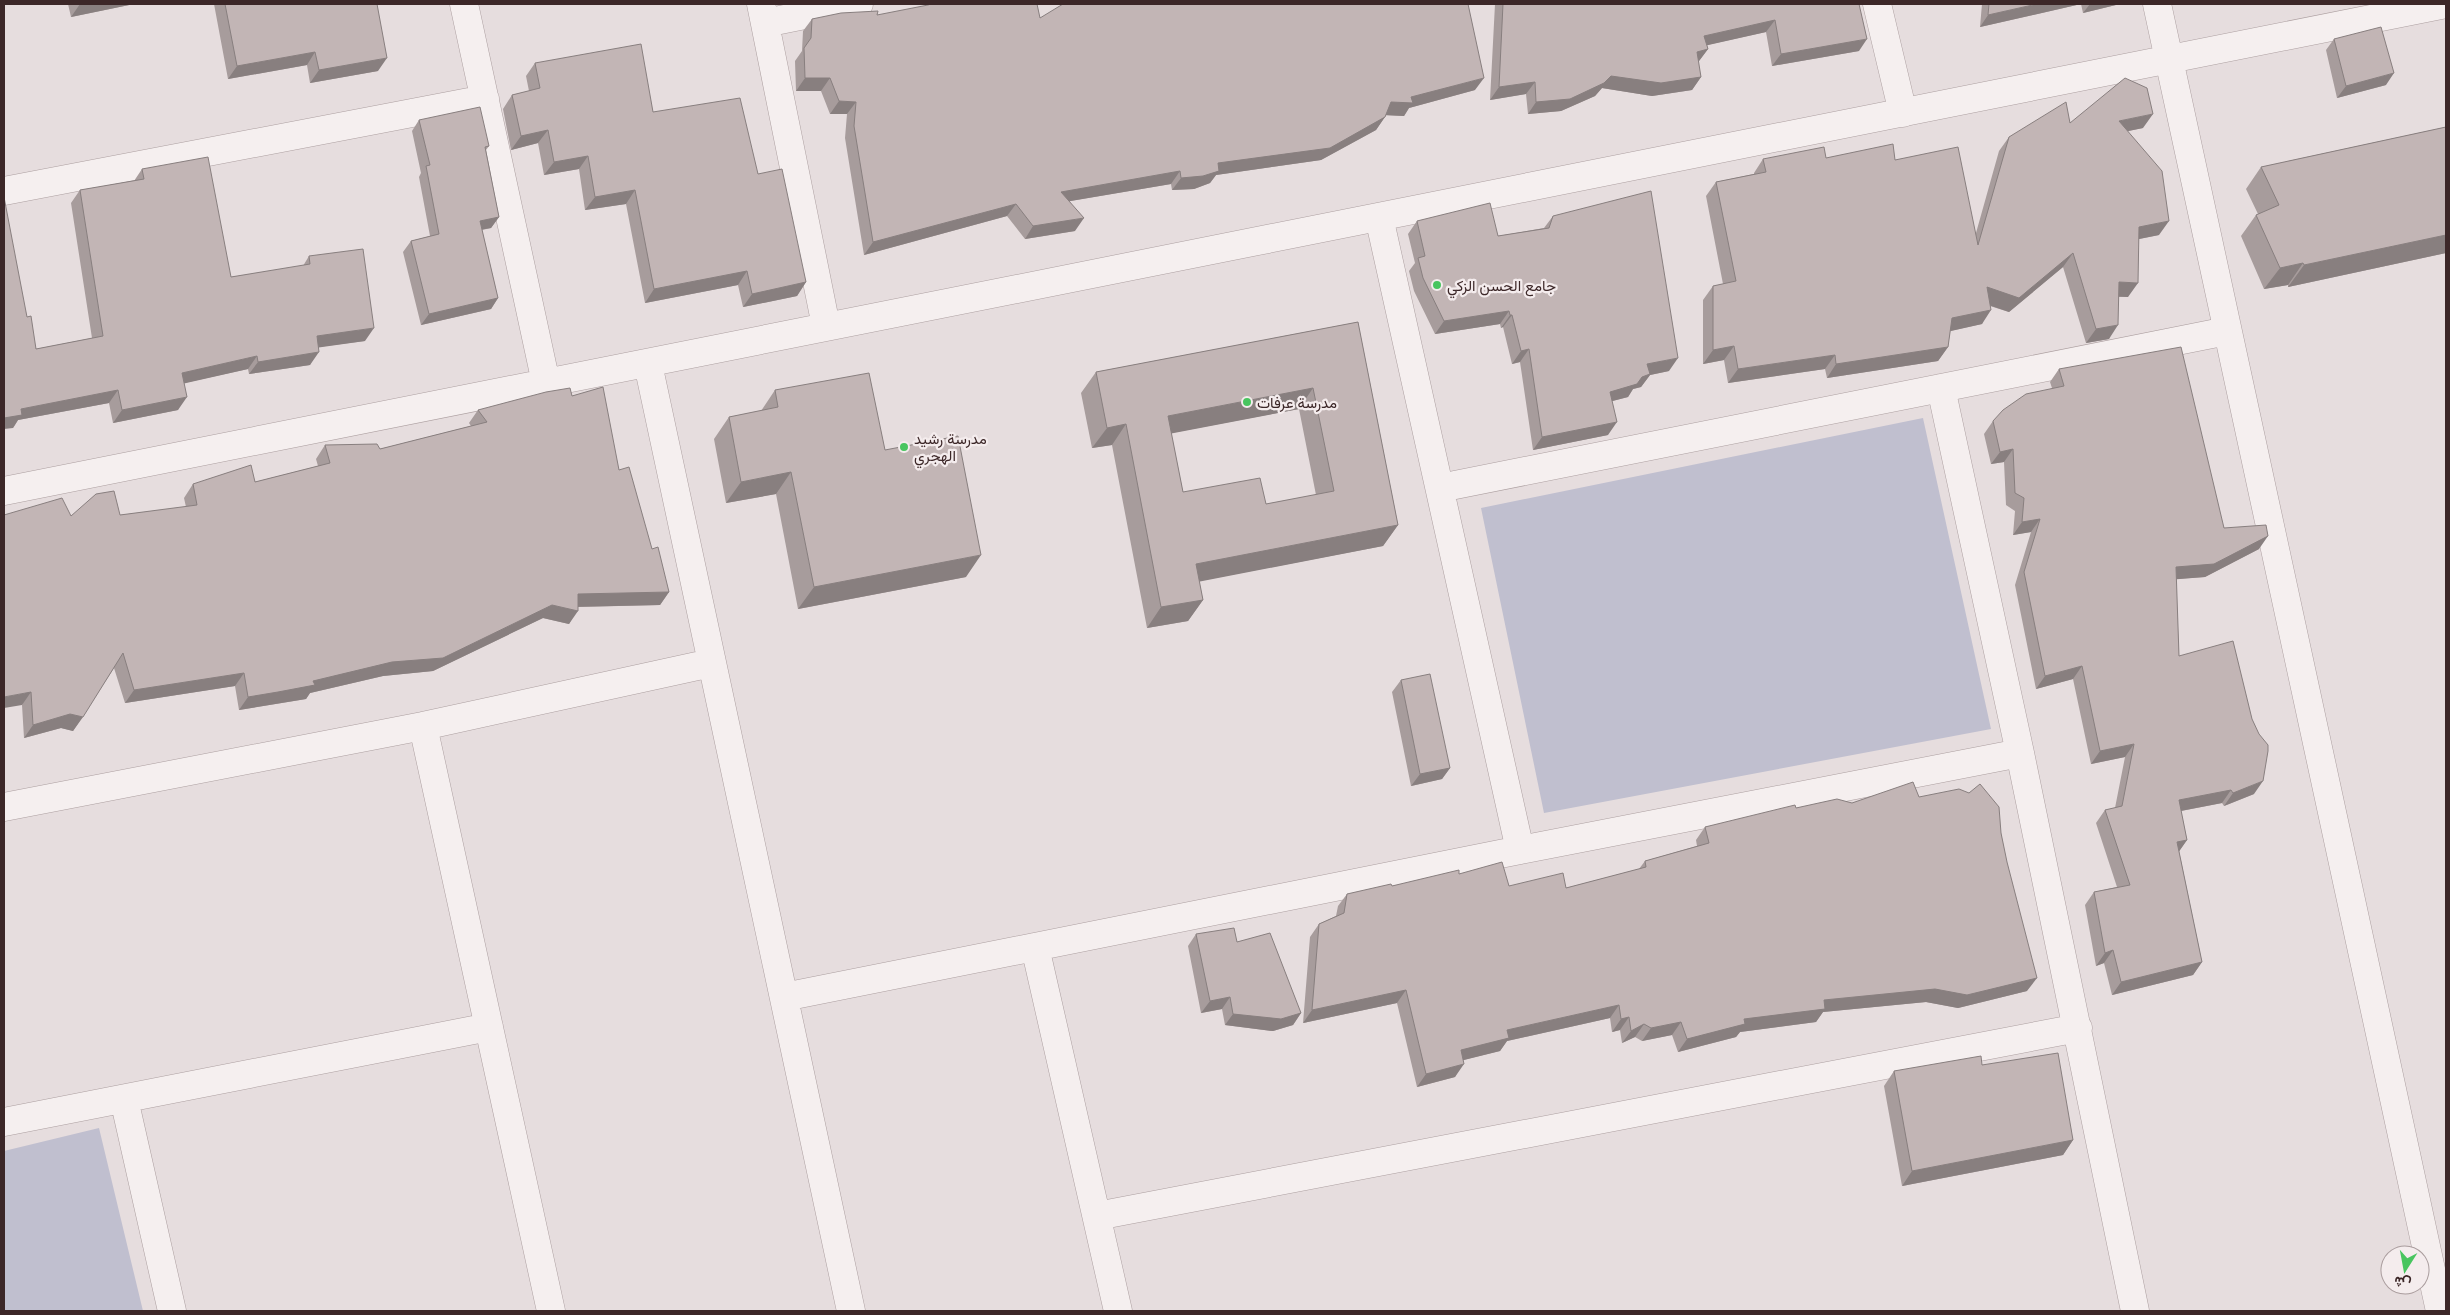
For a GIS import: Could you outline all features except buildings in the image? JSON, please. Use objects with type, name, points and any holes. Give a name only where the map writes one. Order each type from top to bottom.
[{"type":"street","points":[[464,4],[546,383]]},
{"type":"street","points":[[826,326],[763,13],[859,4]]},
{"type":"street","points":[[1877,4],[1903,113]]},
{"type":"street","points":[[2157,4],[2440,1311]]},
{"type":"street","points":[[4,491],[2446,4]]},
{"type":"street","points":[[4,191],[485,99]]},
{"type":"street","points":[[1379,217],[1520,850]]},
{"type":"street","points":[[1440,488],[2227,331]]},
{"type":"street","points":[[648,364],[851,1311]]},
{"type":"street","points":[[1941,388],[2078,1028],[2128,1310]]},
{"type":"street","points":[[4,807],[422,726],[711,663]]},
{"type":"street","points":[[422,726],[551,1311]]},
{"type":"street","points":[[784,997],[1520,850],[2020,753]]},
{"type":"street","points":[[1036,947],[1118,1311]]},
{"type":"street","points":[[4,1122],[489,1027]]},
{"type":"street","points":[[1097,1216],[2078,1028]]},
{"type":"street","points":[[124,1099],[172,1311]]},
{"type":"shaded area","points":[[1923,418],[1991,729],[1544,813],[1481,508]]},
{"type":"shaded area","points":[[99,1128],[143,1311],[4,1311],[4,1151]]},
{"type":"place","name":"جامع الحسن الزكي","points":[[1437,285]]},
{"type":"place","name":"مدرسة عرفات","points":[[1247,402]]},
{"type":"place","name":"مدرسة رشيد الهجري","points":[[904,447]]}]
